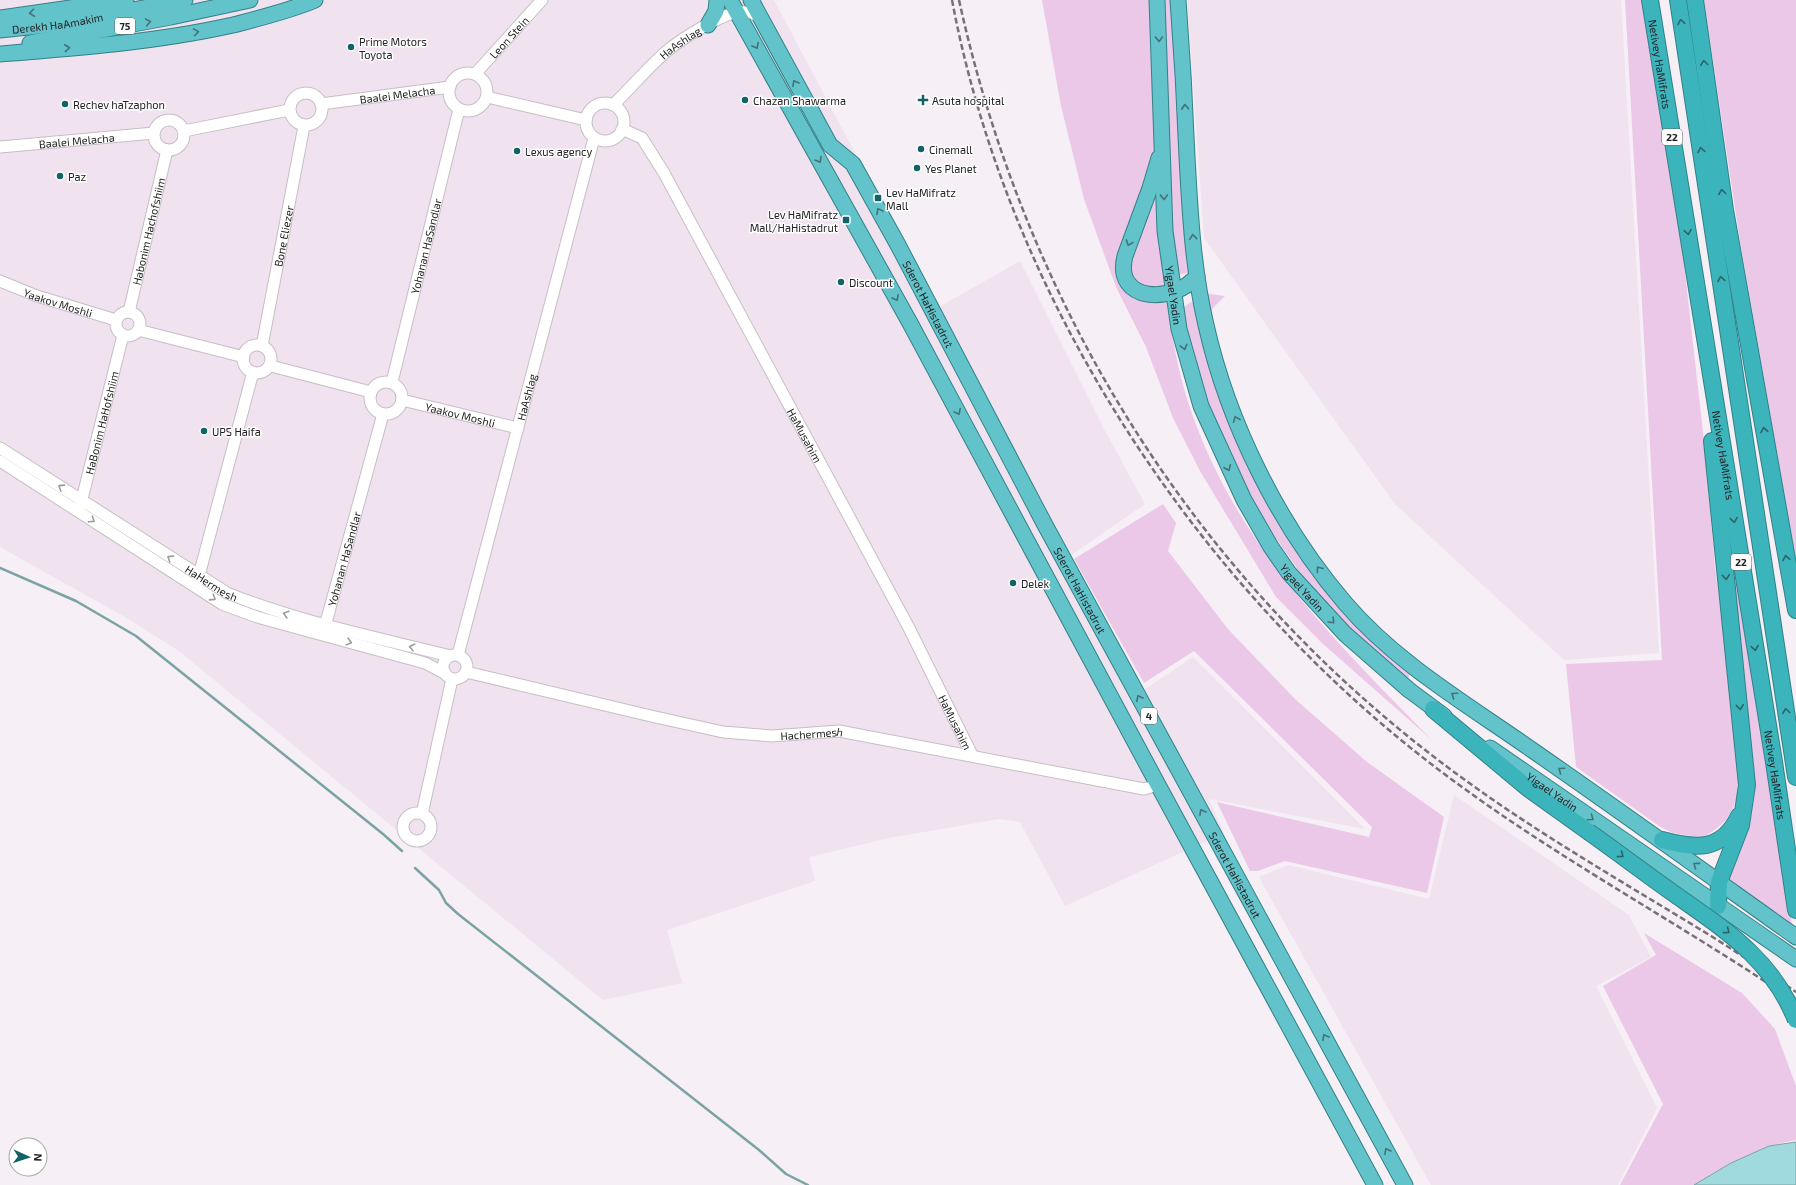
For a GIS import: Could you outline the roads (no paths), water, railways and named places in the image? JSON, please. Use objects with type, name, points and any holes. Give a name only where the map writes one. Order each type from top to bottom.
[{"type":"highway","points":[[0,18],[126,0]]},
{"type":"highway","points":[[66,23],[130,0]]},
{"type":"highway","name":"Derekh HaAmakim","points":[[0,30],[66,23],[185,0]]},
{"type":"highway","name":"Derekh HaAmakim","points":[[0,49],[171,18],[250,0]]},
{"type":"highway","points":[[0,54],[146,40],[210,30],[261,18],[315,0]]},
{"type":"highway","points":[[708,25],[716,11],[717,0]]},
{"type":"highway","name":"Sderot HaHistadrut","points":[[751,0],[830,145],[852,164],[894,238],[1044,525],[1405,1185]]},
{"type":"highway","name":"Yigael Yadin","points":[[1158,0],[1165,231],[1173,293],[1186,356],[1201,406],[1244,500],[1288,573],[1345,634],[1433,709],[1796,959]]},
{"type":"highway","name":"Yigael Yadin","points":[[1178,0],[1191,219],[1197,276],[1205,322],[1226,396],[1240,430],[1279,508],[1310,557],[1345,603],[1386,643],[1434,681],[1662,840],[1796,937]]},
{"type":"highway","name":"Netivey HaMifrats","points":[[1650,0],[1796,910]]},
{"type":"highway","name":"Netivey HaMifrats","points":[[1678,0],[1796,777]]},
{"type":"highway","points":[[1695,0],[1725,210],[1761,539]]},
{"type":"highway","name":"Sderot HaHistadrut","points":[[733,6],[910,323],[1375,1185]]},
{"type":"highway","points":[[1162,140],[1154,174],[1125,256],[1123,270],[1128,283],[1138,291],[1151,295],[1173,293],[1184,288],[1197,276]]},
{"type":"highway","points":[[1725,210],[1796,610]]},
{"type":"highway","points":[[1694,274],[1746,763],[1747,785],[1741,825],[1720,882],[1718,906]]},
{"type":"highway","points":[[1433,709],[1529,789],[1741,942],[1763,965],[1777,984],[1796,1020]]},
{"type":"highway","points":[[1662,840],[1690,846],[1711,844],[1720,840],[1733,826],[1745,802]]},
{"type":"street","name":"Leon Stein","points":[[475,74],[542,0]]},
{"type":"street","points":[[733,6],[752,13],[762,20]]},
{"type":"street","name":"HaAshlag","points":[[612,105],[667,51],[708,25],[733,6]]},
{"type":"street","points":[[463,74],[475,74],[484,81],[486,86],[487,97],[485,102],[476,110],[459,110],[450,100],[450,87],[452,81],[463,74]]},
{"type":"street","name":"Baalei Melacha","points":[[320,104],[450,87]]},
{"type":"street","points":[[305,93],[314,96],[320,104],[321,114],[315,123],[304,126],[296,122],[290,115],[289,110],[292,101],[300,94],[305,93]]},
{"type":"street","points":[[487,97],[586,120]]},
{"type":"street","points":[[607,103],[612,105],[621,112],[623,118],[620,134],[611,140],[600,140],[594,138],[588,130],[586,120],[587,114],[595,106],[607,103]]},
{"type":"street","points":[[184,130],[289,110]]},
{"type":"street","name":"Yohanan HaSandlar","points":[[392,382],[459,110]]},
{"type":"street","points":[[168,120],[178,122],[184,130],[181,145],[177,148],[167,150],[159,146],[156,142],[154,134],[158,124],[168,120]]},
{"type":"street","name":"Bone Eliezer","points":[[262,346],[304,126]]},
{"type":"street","name":"HaMusahim","points":[[622,129],[642,138],[668,179],[904,619],[972,755]]},
{"type":"street","name":"Baalei Melacha","points":[[0,147],[154,134]]},
{"type":"street","name":"HaAshlag","points":[[454,656],[518,428],[594,138]]},
{"type":"street","name":"Habonim Hachofshiim","points":[[129,312],[167,150]]},
{"type":"street","name":"Yaakov Moshli","points":[[0,281],[37,296],[116,320]]},
{"type":"street","points":[[129,312],[136,316],[139,326],[138,330],[130,336],[123,335],[118,331],[116,320],[121,314],[129,312]]},
{"type":"street","points":[[138,330],[244,357]]},
{"type":"street","name":"HaBonim HaHofshiim","points":[[80,506],[123,335]]},
{"type":"street","points":[[271,366],[271,355],[269,351],[262,346],[250,347],[245,353],[244,357],[247,368],[253,372],[262,372],[271,366],[371,392]]},
{"type":"street","points":[[198,582],[253,372]]},
{"type":"street","points":[[392,382],[401,391],[402,400],[400,407],[394,412],[384,414],[374,408],[370,400],[371,392],[379,383],[392,382]]},
{"type":"street","name":"Yaakov Moshli","points":[[402,400],[518,428]]},
{"type":"street","name":"Yohanan HaSandlar","points":[[324,630],[384,414]]},
{"type":"street","name":"HaHermesh","points":[[0,448],[80,506],[198,582],[222,604],[256,617],[454,656]]},
{"type":"street","name":"HaHermesh","points":[[0,461],[80,506]]},
{"type":"street","name":"HaHermesh","points":[[324,630],[425,663],[448,676]]},
{"type":"street","points":[[422,814],[448,676],[444,661],[454,656],[465,660],[466,672],[462,677],[448,676]]},
{"type":"street","name":"Hachermesh","points":[[466,672],[723,732],[772,736],[839,731],[972,755],[1144,789],[1158,785]]},
{"type":"water","points":[[1796,1142],[1796,1185],[1694,1185],[1731,1163],[1769,1146]]},
{"type":"waterway","points":[[0,568],[76,601],[136,636],[383,834],[402,851]]},
{"type":"waterway","points":[[415,868],[439,890],[446,903],[458,914],[759,1150],[786,1174],[808,1185]]},
{"type":"railway","points":[[952,0],[980,113],[1019,223],[1069,330],[1129,433],[1197,530],[1274,620],[1357,703],[1447,776],[1532,835],[1709,945],[1796,1002]]},
{"type":"railway","points":[[959,0],[989,114],[1029,224],[1077,329],[1134,429],[1201,524],[1275,612],[1358,694],[1450,769],[1481,792],[1546,835],[1722,943],[1796,992]]},
{"type":"place","name":"Prime Motors Toyota","points":[[351,47]]},
{"type":"place","name":"Chazan Shawarma","points":[[745,100]]},
{"type":"place","name":"Asuta hospital","points":[[923,100]]},
{"type":"place","name":"Rechev haTzaphon","points":[[65,104]]},
{"type":"place","name":"Cinemall","points":[[921,149]]},
{"type":"place","name":"Lexus agency","points":[[517,151]]},
{"type":"place","name":"Yes Planet","points":[[917,168]]},
{"type":"place","name":"Paz","points":[[60,176]]},
{"type":"place","name":"Lev HaMifratz Mall","points":[[878,198]]},
{"type":"place","name":"Lev HaMifratz Mall/HaHistadrut","points":[[846,220]]},
{"type":"place","name":"Discount","points":[[841,282]]},
{"type":"place","name":"UPS Haifa","points":[[204,431]]},
{"type":"place","name":"Delek","points":[[1013,583]]}]
